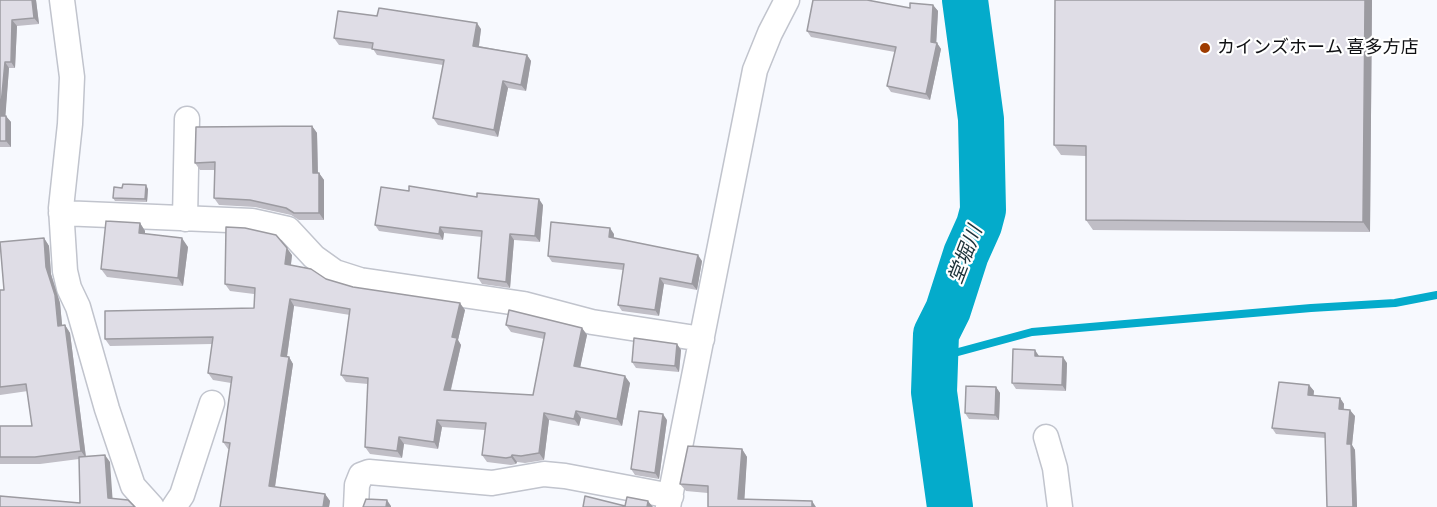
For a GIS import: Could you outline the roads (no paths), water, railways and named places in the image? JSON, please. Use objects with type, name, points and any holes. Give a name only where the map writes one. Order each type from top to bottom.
[{"type":"street","points":[[62,0],[72,77],[61,213],[62,245],[69,288],[78,307],[107,409],[133,486],[152,507]]},
{"type":"street","points":[[356,507],[357,485],[361,475],[369,472],[492,483],[544,474],[565,476],[670,501],[754,70],[786,0]]},
{"type":"street","points":[[185,219],[187,119]]},
{"type":"street","points":[[61,213],[252,221],[288,229],[314,257],[335,272],[360,280],[524,304],[592,322],[702,339]]},
{"type":"street","points":[[174,507],[182,495],[212,403]]},
{"type":"street","points":[[1046,437],[1055,468],[1060,507]]},
{"type":"waterway","name":"堂堀川","points":[[950,507],[934,392],[936,334],[948,310],[983,210],[981,119],[965,0]]},
{"type":"waterway","points":[[936,358],[1032,332],[1395,303],[1437,295]]},
{"type":"place","name":"カインズホーム 喜多方店","points":[[1205,48]]}]
